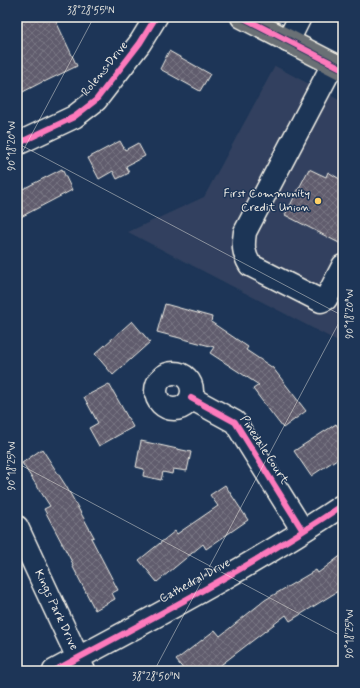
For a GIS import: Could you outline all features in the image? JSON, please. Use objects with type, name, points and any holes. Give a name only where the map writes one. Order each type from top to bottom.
[{"type":"main road","points":[[242,17],[338,67]]},
{"type":"street","name":"Rolens Drive","points":[[17,144],[74,117],[96,100],[140,43],[156,17]]},
{"type":"street","points":[[288,41],[300,17]]},
{"type":"street","points":[[338,67],[245,232],[243,244],[245,256],[250,265],[321,301],[326,299],[343,266]]},
{"type":"street","name":"Pinedale Court","points":[[191,398],[235,422],[303,531]]},
{"type":"street","name":"Cathedral Drive","points":[[54,671],[81,665],[303,531],[343,505]]},
{"type":"street","name":"Kings Park Drive","points":[[17,527],[81,665]]},
{"type":"shaded area","points":[[275,66],[343,102],[343,344],[128,232],[204,197]]},
{"type":"building","points":[[17,17],[54,17],[77,66],[17,95]]},
{"type":"building","points":[[169,51],[210,74],[200,91],[160,69]]},
{"type":"building","points":[[120,141],[125,150],[138,143],[145,156],[126,166],[129,173],[117,179],[113,171],[99,179],[88,158]]},
{"type":"building","points":[[62,169],[72,190],[17,219],[17,192]]},
{"type":"building","name":"First Community Credit Union","points":[[309,169],[326,177],[328,172],[343,181],[343,245],[285,215]]},
{"type":"building","points":[[165,304],[212,317],[211,322],[248,347],[246,350],[273,368],[306,411],[283,428],[253,389],[259,385],[210,353],[214,347],[157,332]]},
{"type":"building","points":[[132,321],[150,342],[113,375],[95,354]]},
{"type":"building","points":[[109,384],[133,427],[99,446],[89,428],[98,423],[84,397]]},
{"type":"building","points":[[336,424],[343,435],[343,455],[311,476],[294,451]]},
{"type":"building","points":[[141,441],[191,452],[187,471],[173,469],[172,474],[163,472],[161,480],[143,476],[144,469],[136,467]]},
{"type":"building","points":[[42,449],[66,486],[94,537],[91,538],[118,590],[112,593],[115,599],[95,610],[44,509],[50,506],[22,463]]},
{"type":"building","points":[[225,485],[248,520],[206,549],[203,544],[157,582],[139,560],[175,531],[177,534],[218,506],[210,495]]},
{"type":"building","points":[[343,554],[343,588],[290,621],[286,615],[213,671],[185,671],[176,660],[215,630],[220,636],[265,600],[316,570],[318,573]]},
{"type":"cycle path","points":[[17,144],[74,117],[96,100],[140,43],[156,17]]},
{"type":"cycle path","points":[[242,17],[343,69]]},
{"type":"cycle path","points":[[191,398],[235,422],[303,531]]},
{"type":"cycle path","points":[[54,671],[237,571],[273,550],[343,505]]},
{"type":"place","name":"First Community Credit Union","points":[[318,201]]}]
